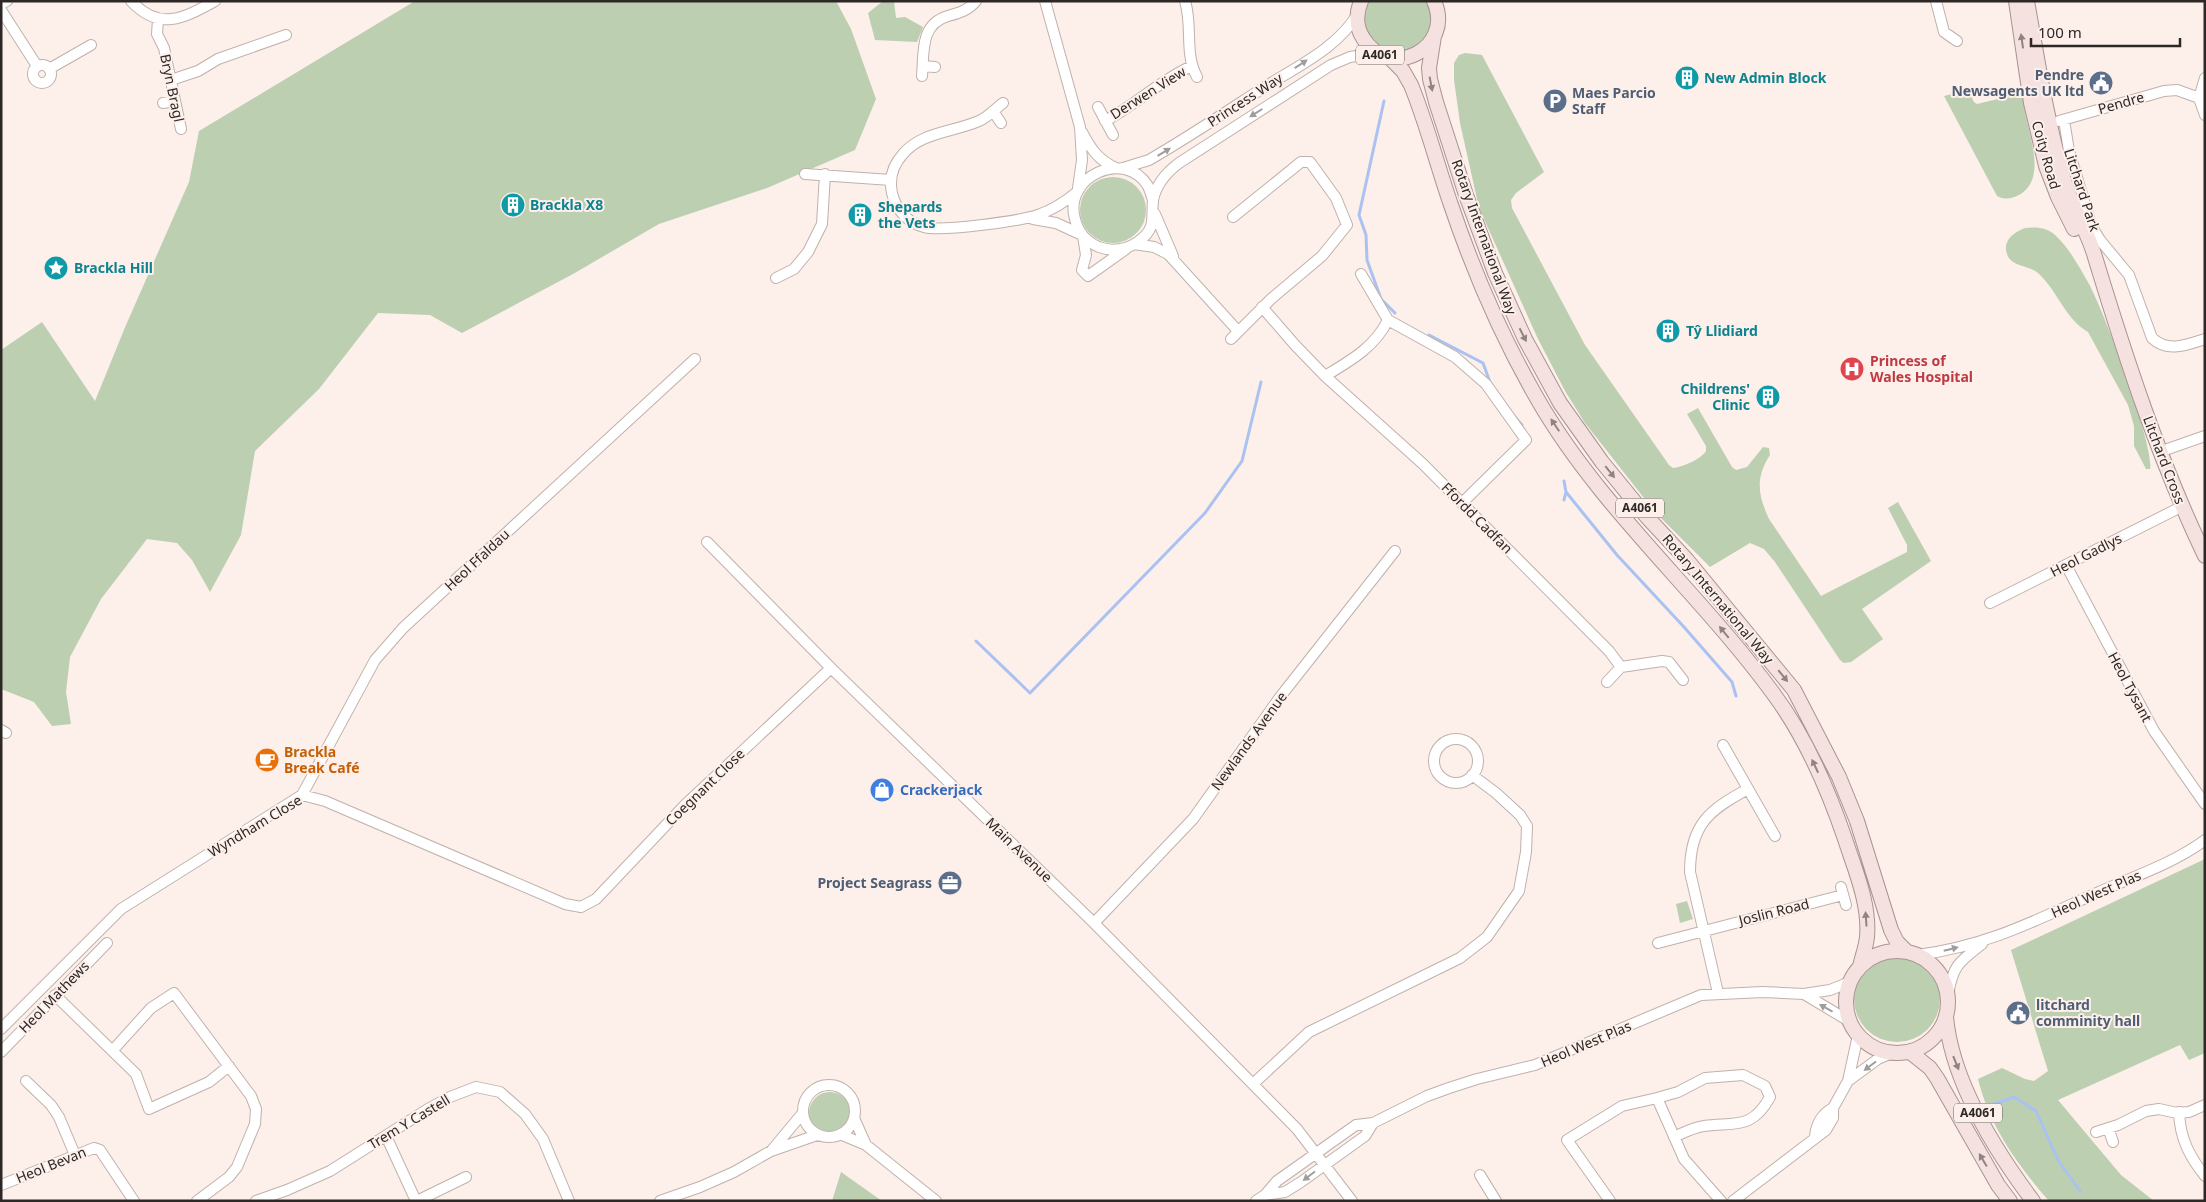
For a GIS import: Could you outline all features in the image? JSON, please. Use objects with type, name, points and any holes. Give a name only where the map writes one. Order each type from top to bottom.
[{"type":"main road","name":"A4061","points":[[1359,7],[1358,25],[1361,36],[1376,53],[1390,58],[1411,56],[1420,52],[1434,36],[1438,18],[1434,1]]},
{"type":"main road","name":"Coity Road","points":[[2016,1],[2031,103],[2044,127]]},
{"type":"main road","name":"Coity Road","points":[[2027,1],[2044,127],[2046,166],[2058,197],[2107,300],[2129,363]]},
{"type":"main road","name":"Rotary International Way","points":[[1434,36],[1429,68],[1434,96],[1466,195],[1495,273],[1525,339],[1560,402],[1602,462],[1647,517],[1688,560],[1794,690],[1840,777],[1857,821],[1891,930],[1897,942],[1912,954]]},
{"type":"main road","name":"Rotary International Way","points":[[1390,58],[1403,71],[1411,84],[1476,274],[1494,315],[1540,403],[1598,486],[1684,584],[1774,694],[1806,747],[1834,806],[1858,879],[1866,918],[1867,937],[1860,967]]},
{"type":"main road","name":"Litchard Cross","points":[[2129,363],[2159,452],[2181,507],[2205,556]]},
{"type":"main road","points":[[1894,951],[1912,954],[1932,965],[1942,978],[1948,995],[1946,1016],[1939,1030],[1929,1042],[1910,1052],[1892,1053],[1873,1048],[1858,1035],[1849,1020],[1846,1008],[1846,995],[1850,982],[1860,967],[1870,959],[1894,951]]},
{"type":"main road","name":"A4061","points":[[1946,1016],[1951,1052],[1976,1110],[1994,1144],[2033,1201]]},
{"type":"main road","name":"A4061","points":[[1910,1052],[1921,1059],[1934,1073],[1998,1185],[2010,1201]]},
{"type":"street","points":[[1,4],[6,1]]},
{"type":"street","points":[[131,1],[147,15],[158,19],[172,20],[189,16],[216,1]]},
{"type":"street","points":[[935,67],[923,71],[924,41],[932,26],[939,19],[964,10],[976,1]]},
{"type":"street","points":[[1045,1],[1080,127],[1082,160],[1073,214],[1076,226],[1083,236]]},
{"type":"street","name":"Derwen View","points":[[1185,1],[1189,21],[1189,54],[1197,77]]},
{"type":"street","points":[[1936,1],[1944,32],[1957,41]]},
{"type":"street","name":"Princess Way","points":[[1024,218],[1051,210],[1077,191],[1086,179],[1096,172],[1149,160],[1340,37],[1352,23],[1359,7]]},
{"type":"street","points":[[1,10],[37,66]]},
{"type":"street","name":"Bryn Bragl","points":[[158,19],[157,34],[164,48],[181,129]]},
{"type":"street","points":[[171,80],[286,35]]},
{"type":"street","points":[[50,69],[91,45]]},
{"type":"street","name":"Princess Way","points":[[1083,236],[1086,255],[1082,270],[1088,276],[1132,246],[1148,232],[1163,178],[1178,163],[1331,65],[1350,57],[1376,53]]},
{"type":"street","points":[[44,65],[50,69],[51,76],[48,81],[39,84],[32,77],[33,70],[37,66],[44,65]]},
{"type":"street","name":"Derwen View","points":[[1105,121],[1130,107],[1169,78],[1192,66]]},
{"type":"street","points":[[2205,78],[2202,99],[2205,115]]},
{"type":"street","name":"Pendre","points":[[2044,127],[2164,91],[2177,90],[2202,99]]},
{"type":"street","points":[[163,103],[175,101]]},
{"type":"street","points":[[1003,103],[993,112],[976,122],[922,140],[899,159],[892,173],[891,180],[893,196],[900,211],[912,222],[926,228],[942,228],[1024,218],[1051,221],[1083,236],[1093,244],[1104,249],[1117,250],[1132,246],[1160,249],[1175,260]]},
{"type":"street","name":"Derwen View","points":[[1098,107],[1113,135]]},
{"type":"street","points":[[993,112],[1002,123]]},
{"type":"street","name":"Litchard Park","points":[[2064,120],[2068,151],[2092,227],[2100,240],[2129,275],[2152,338],[2159,344],[2170,348],[2205,339]]},
{"type":"street","points":[[1080,127],[1095,155],[1103,162],[1140,178],[1148,187],[1159,228],[1175,260],[1234,335],[1262,307],[1322,256],[1347,225],[1336,198],[1310,162],[1301,162],[1234,217]]},
{"type":"street","points":[[805,174],[891,180]]},
{"type":"street","points":[[776,278],[794,270],[808,252],[822,224],[825,174]]},
{"type":"street","points":[[1362,274],[1388,320],[1455,357],[1479,378],[1500,403],[1526,440],[1462,503]]},
{"type":"street","name":"Ffordd Cadfan","points":[[1262,307],[1325,376],[1423,464],[1609,651],[1621,667]]},
{"type":"street","points":[[1325,376],[1356,358],[1382,332],[1388,320]]},
{"type":"street","name":"Heol Ffaldau","points":[[302,794],[375,660],[388,644],[403,628],[695,359]]},
{"type":"street","points":[[2159,452],[2205,436]]},
{"type":"street","name":"Heol Gadlys","points":[[1990,603],[2181,507]]},
{"type":"street","name":"Main Avenue","points":[[707,542],[831,668],[1094,923],[1253,1084],[1297,1129],[1352,1201]]},
{"type":"street","name":"Newlands Avenue","points":[[1094,923],[1193,819],[1280,697],[1395,551]]},
{"type":"street","name":"Heol Tysant","points":[[2066,565],[2154,731],[2205,804]]},
{"type":"street","points":[[1608,682],[1621,667],[1662,660],[1669,662],[1683,680]]},
{"type":"street","name":"Coegnant Close","points":[[581,907],[596,899],[685,805],[831,668]]},
{"type":"street","points":[[1455,739],[1469,743],[1478,756],[1476,770],[1472,775],[1461,782],[1453,783],[1440,776],[1434,762],[1438,748],[1447,741],[1455,739]]},
{"type":"street","points":[[1723,745],[1775,836]]},
{"type":"street","points":[[1253,1084],[1309,1032],[1460,958],[1487,937],[1519,891],[1526,852],[1527,826],[1520,815],[1496,793],[1472,775]]},
{"type":"street","points":[[1718,993],[1690,872],[1690,853],[1695,836],[1711,813],[1722,803],[1748,790]]},
{"type":"street","name":"Wyndham Close","points":[[1,1029],[121,909],[302,794],[325,801],[565,904],[581,907]]},
{"type":"street","name":"Heol West Plas","points":[[1912,954],[1985,942],[2034,923],[2145,872],[2205,840]]},
{"type":"street","name":"Joslin Road","points":[[1658,943],[1843,896]]},
{"type":"street","name":"Heol West Plas","points":[[1948,995],[1952,973],[1955,968],[1985,942]]},
{"type":"street","name":"Heol Mathews","points":[[1,1052],[107,943]]},
{"type":"street","name":"Heol West Plas","points":[[1256,1201],[1265,1195],[1277,1181],[1356,1125],[1374,1123],[1427,1096],[1478,1079],[1535,1065],[1701,995],[1763,992],[1804,994],[1830,990],[1850,982]]},
{"type":"street","points":[[113,1050],[151,1008],[174,993],[251,1096],[256,1109],[255,1124],[237,1167],[229,1177],[197,1201]]},
{"type":"street","name":"Heol West Plas","points":[[1804,994],[1849,1020]]},
{"type":"street","points":[[55,995],[136,1074],[149,1109],[209,1082],[229,1066]]},
{"type":"street","points":[[1733,1201],[1804,1148],[1815,1137],[1816,1127],[1825,1112],[1833,1108],[1848,1081],[1858,1035]]},
{"type":"street","points":[[1848,1081],[1878,1060],[1892,1053]]},
{"type":"street","points":[[1610,1201],[1567,1140],[1622,1106],[1678,1092],[1705,1078],[1742,1076],[1765,1086],[1770,1097],[1762,1113],[1740,1124],[1702,1126],[1674,1137]]},
{"type":"street","points":[[26,1081],[51,1105],[75,1155]]},
{"type":"street","points":[[660,1201],[725,1176],[771,1151],[817,1135],[834,1138],[842,1135],[849,1129],[854,1118],[855,1105],[851,1097],[838,1086],[829,1085],[812,1090],[803,1105],[802,1114],[805,1122],[817,1135]]},
{"type":"street","name":"Trem Y Castell","points":[[256,1201],[330,1171],[450,1097],[476,1087],[500,1092],[525,1114],[543,1139],[569,1201]]},
{"type":"street","points":[[1657,1098],[1684,1159],[1721,1201]]},
{"type":"street","points":[[2096,1132],[2146,1111],[2159,1108],[2189,1112],[2205,1105]]},
{"type":"street","points":[[2179,1112],[2185,1145],[2201,1165],[2205,1176]]},
{"type":"street","points":[[771,1151],[802,1114]]},
{"type":"street","points":[[854,1118],[866,1145]]},
{"type":"street","name":"Heol West Plas","points":[[1265,1195],[1285,1192],[1365,1136],[1374,1123]]},
{"type":"street","points":[[2108,1128],[2113,1142]]},
{"type":"street","points":[[842,1135],[866,1145],[936,1201]]},
{"type":"street","points":[[386,1136],[417,1201],[466,1177]]},
{"type":"street","name":"Heol Bevan","points":[[1,1186],[94,1148],[100,1150],[134,1201]]},
{"type":"street","points":[[1480,1175],[1496,1201]]},
{"type":"green space","points":[[415,1],[836,1],[851,29],[876,99],[855,150],[767,188],[659,224],[573,274],[462,333],[430,315],[378,313],[319,389],[255,451],[241,535],[210,592],[192,560],[177,543],[147,539],[101,599],[70,657],[66,692],[71,724],[52,726],[34,702],[1,689],[1,350],[42,322],[95,401],[189,182],[199,131]]},
{"type":"green space","points":[[883,1],[894,1],[896,18],[905,17],[923,27],[917,42],[875,40],[868,13]]},
{"type":"green space","points":[[1369,1],[1427,1],[1431,19],[1427,35],[1422,42],[1407,51],[1389,51],[1381,48],[1369,35],[1366,27],[1365,18]]},
{"type":"green space","points":[[1465,53],[1482,55],[1544,172],[1516,193],[1511,200],[1512,208],[1585,345],[1669,465],[1673,468],[1687,464],[1696,460],[1706,451],[1706,446],[1687,414],[1698,408],[1732,467],[1736,470],[1747,467],[1763,447],[1769,448],[1770,455],[1765,463],[1760,479],[1762,502],[1769,519],[1821,596],[1907,552],[1907,545],[1888,508],[1898,502],[1931,561],[1862,609],[1883,639],[1851,662],[1844,663],[1840,660],[1775,562],[1764,549],[1750,543],[1710,567],[1655,512],[1585,423],[1565,391],[1538,339],[1479,208],[1460,123],[1454,80],[1454,63],[1459,55]]},
{"type":"green space","points":[[1968,90],[1977,104],[2023,93],[2035,163],[2029,186],[2019,195],[2008,198],[1997,196],[1944,96]]},
{"type":"green space","points":[[1113,177],[1126,180],[1136,187],[1143,197],[1146,210],[1143,223],[1136,233],[1126,240],[1113,243],[1100,240],[1090,233],[1083,223],[1080,210],[1083,197],[1090,187],[1100,180]]},
{"type":"green space","points":[[2025,228],[2040,228],[2054,234],[2069,251],[2089,284],[2116,348],[2137,407],[2145,434],[2150,469],[2146,469],[2134,446],[2134,426],[2128,405],[2088,332],[2067,312],[2038,273],[2030,268],[2016,264],[2009,258],[2006,249],[2008,241],[2013,235]]},
{"type":"green space","points":[[2205,859],[2205,1053],[2189,1060],[2180,1045],[2058,1100],[2121,1175],[2154,1201],[2049,1201],[2026,1173],[1997,1129],[1983,1097],[1978,1079],[2002,1068],[2025,1079],[2034,1081],[2048,1071],[2011,950]]},
{"type":"green space","points":[[1687,901],[1693,919],[1680,923],[1676,904]]},
{"type":"green space","points":[[1889,956],[1905,956],[1914,959],[1928,968],[1937,982],[1940,999],[1937,1016],[1928,1030],[1914,1039],[1905,1042],[1889,1042],[1873,1035],[1861,1023],[1854,1007],[1854,991],[1861,975],[1873,963]]},
{"type":"green space","points":[[830,1092],[845,1098],[851,1113],[845,1128],[830,1134],[815,1128],[809,1113],[815,1098]]},
{"type":"green space","points":[[841,1172],[882,1201],[832,1201]]},
{"type":"waterway","points":[[1384,101],[1359,215],[1366,235],[1367,260],[1381,299],[1395,313]]},
{"type":"waterway","points":[[1429,335],[1483,363],[1491,385]]},
{"type":"waterway","points":[[976,641],[1030,693],[1205,513],[1242,461],[1261,382]]},
{"type":"waterway","points":[[1514,416],[1522,425]]},
{"type":"waterway","points":[[1564,481],[1566,492],[1564,500]]},
{"type":"waterway","points":[[1566,492],[1617,555],[1732,682],[1736,696]]},
{"type":"waterway","points":[[1992,1105],[2014,1097],[2036,1111],[2058,1160],[2080,1191]]},
{"type":"place","name":"New Admin Block","points":[[1687,78]]},
{"type":"place","name":"Pendre Newsagents UK ltd","points":[[2101,83]]},
{"type":"place","name":"Maes Parcio Staff","points":[[1555,101]]},
{"type":"place","name":"Brackla X8","points":[[513,205]]},
{"type":"place","name":"Shepards the Vets","points":[[860,215]]},
{"type":"place","name":"Brackla Hill","points":[[56,268]]},
{"type":"place","name":"Tŷ Llidiard","points":[[1668,331]]},
{"type":"place","name":"Princess of Wales Hospital","points":[[1852,369]]},
{"type":"place","name":"Childrens' Clinic","points":[[1768,397]]},
{"type":"place","name":"Brackla Break Café","points":[[267,760]]},
{"type":"place","name":"Crackerjack","points":[[882,790]]},
{"type":"place","name":"Project Seagrass","points":[[950,883]]},
{"type":"place","name":"litchard comminity hall","points":[[2018,1013]]}]
